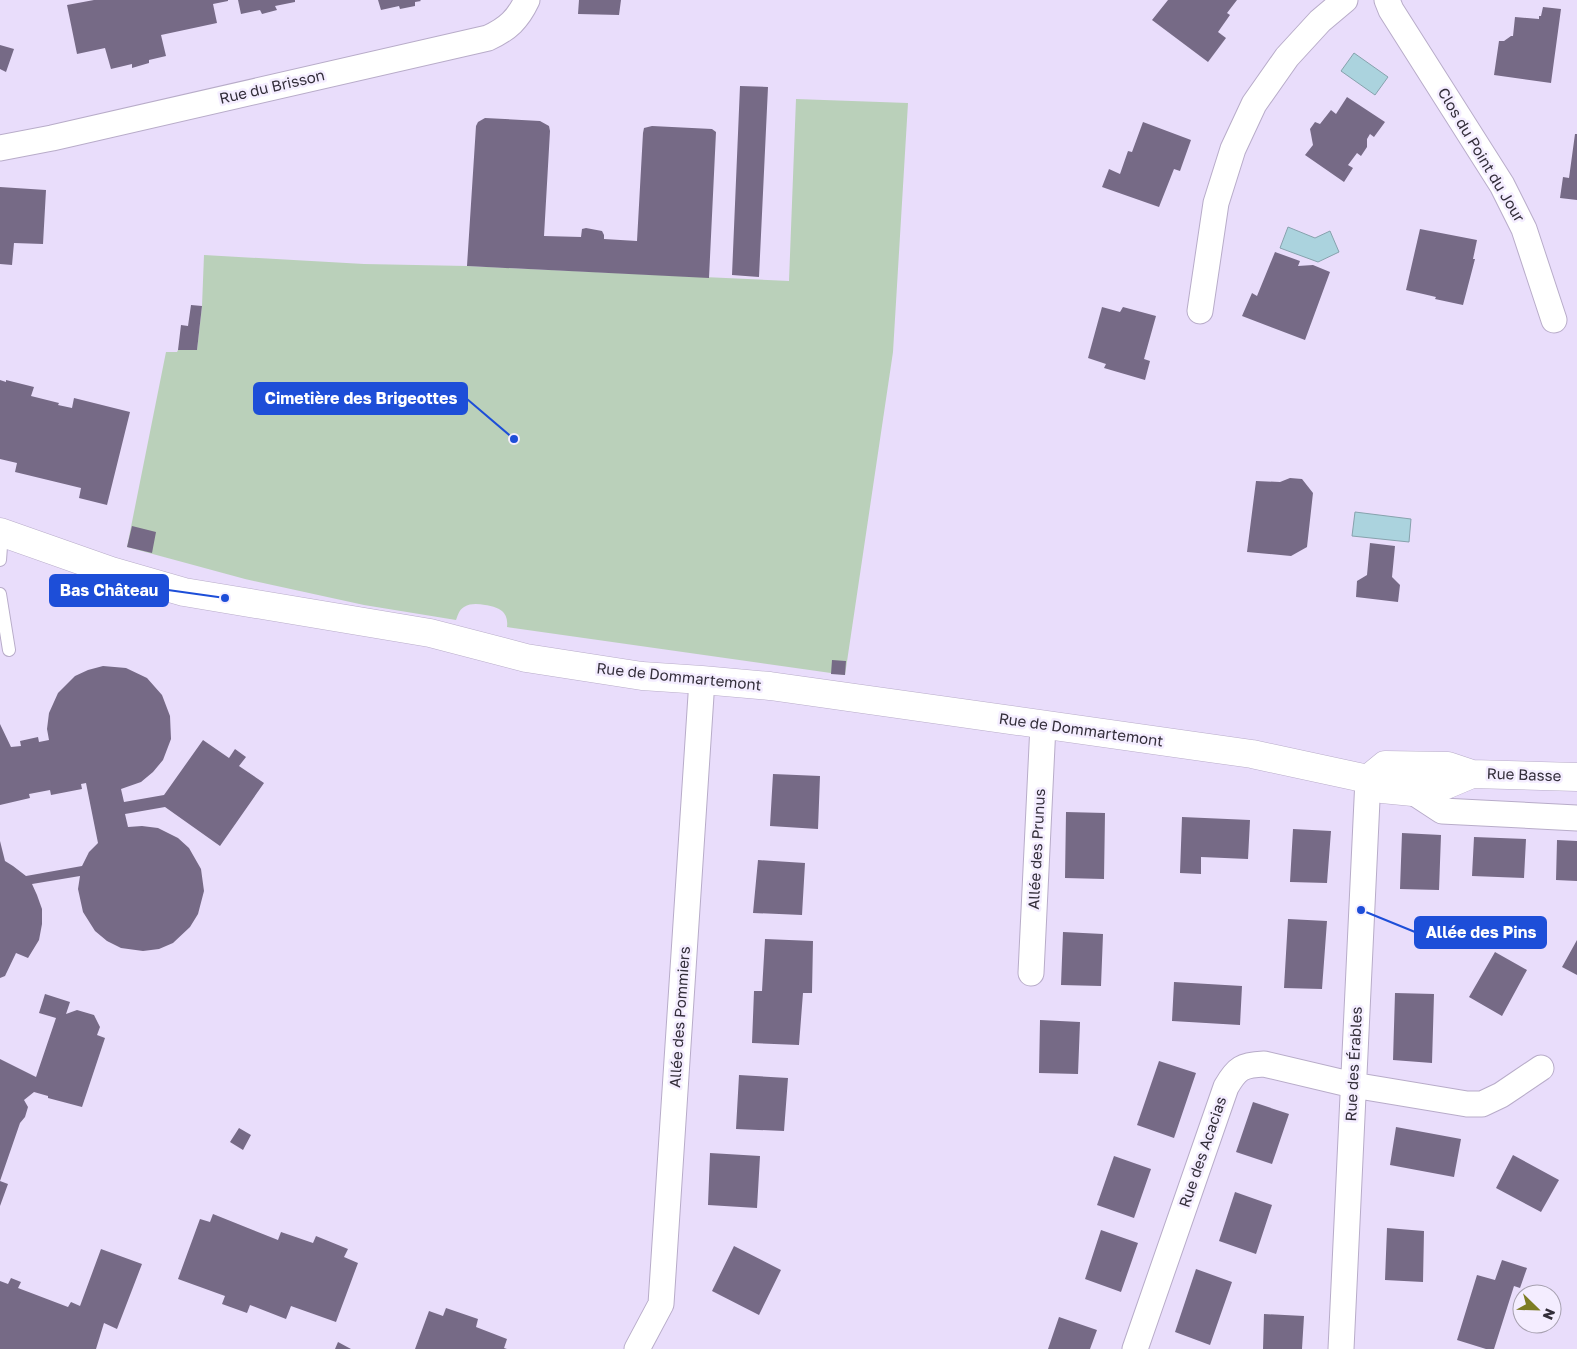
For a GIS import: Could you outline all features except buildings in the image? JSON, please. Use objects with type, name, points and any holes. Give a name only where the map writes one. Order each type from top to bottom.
[{"type":"street","name":"Rue du Brisson","points":[[0,148],[52,138],[488,38],[503,32],[513,23],[521,13],[527,0]]},
{"type":"street","points":[[1200,311],[1216,203],[1233,149],[1254,104],[1287,57],[1320,21],[1345,0]]},
{"type":"street","name":"Clos du Point du Jour","points":[[1386,0],[1502,185],[1524,229],[1554,320]]},
{"type":"street","name":"Rue de Dommartemont","points":[[1,542],[184,592],[430,633],[526,658],[642,676],[770,686],[1252,754],[1368,779]]},
{"type":"street","name":"Allée des Pommiers","points":[[637,1349],[661,1304],[702,680]]},
{"type":"street","name":"Allée des Prunus","points":[[1031,973],[1043,725]]},
{"type":"street","name":"Rue Basse","points":[[1472,774],[1434,790],[1412,792],[1382,789],[1368,779],[1385,765],[1448,766],[1472,774],[1577,777]]},
{"type":"street","name":"Rue des Érables","points":[[1342,1349],[1368,779]]},
{"type":"street","points":[[1412,792],[1442,811],[1577,818]]},
{"type":"street","name":"Rue des Acacias","points":[[1135,1349],[1226,1087],[1234,1074],[1242,1067],[1251,1064],[1264,1064],[1353,1085],[1467,1104],[1482,1104],[1501,1095],[1541,1068]]},
{"type":"lane","points":[[0,594],[3,649]]},
{"type":"shaded area","points":[[1354,53],[1388,77],[1375,95],[1341,71]]},
{"type":"shaded area","points":[[796,99],[908,103],[893,352],[845,675],[507,627],[506,617],[502,611],[485,605],[472,604],[464,607],[456,620],[364,605],[245,579],[127,547],[166,352],[197,350],[202,306],[204,255],[364,264],[467,266],[789,281]]},
{"type":"shaded area","points":[[1288,227],[1315,238],[1330,231],[1339,252],[1318,262],[1280,248]]},
{"type":"shaded area","points":[[1355,512],[1411,519],[1409,542],[1352,536]]},
{"type":"place","name":"Cimetière des Brigeottes","points":[[514,439]]},
{"type":"place","name":"Bas Château","points":[[225,598]]},
{"type":"place","name":"Allée des Pins","points":[[1361,910]]}]
